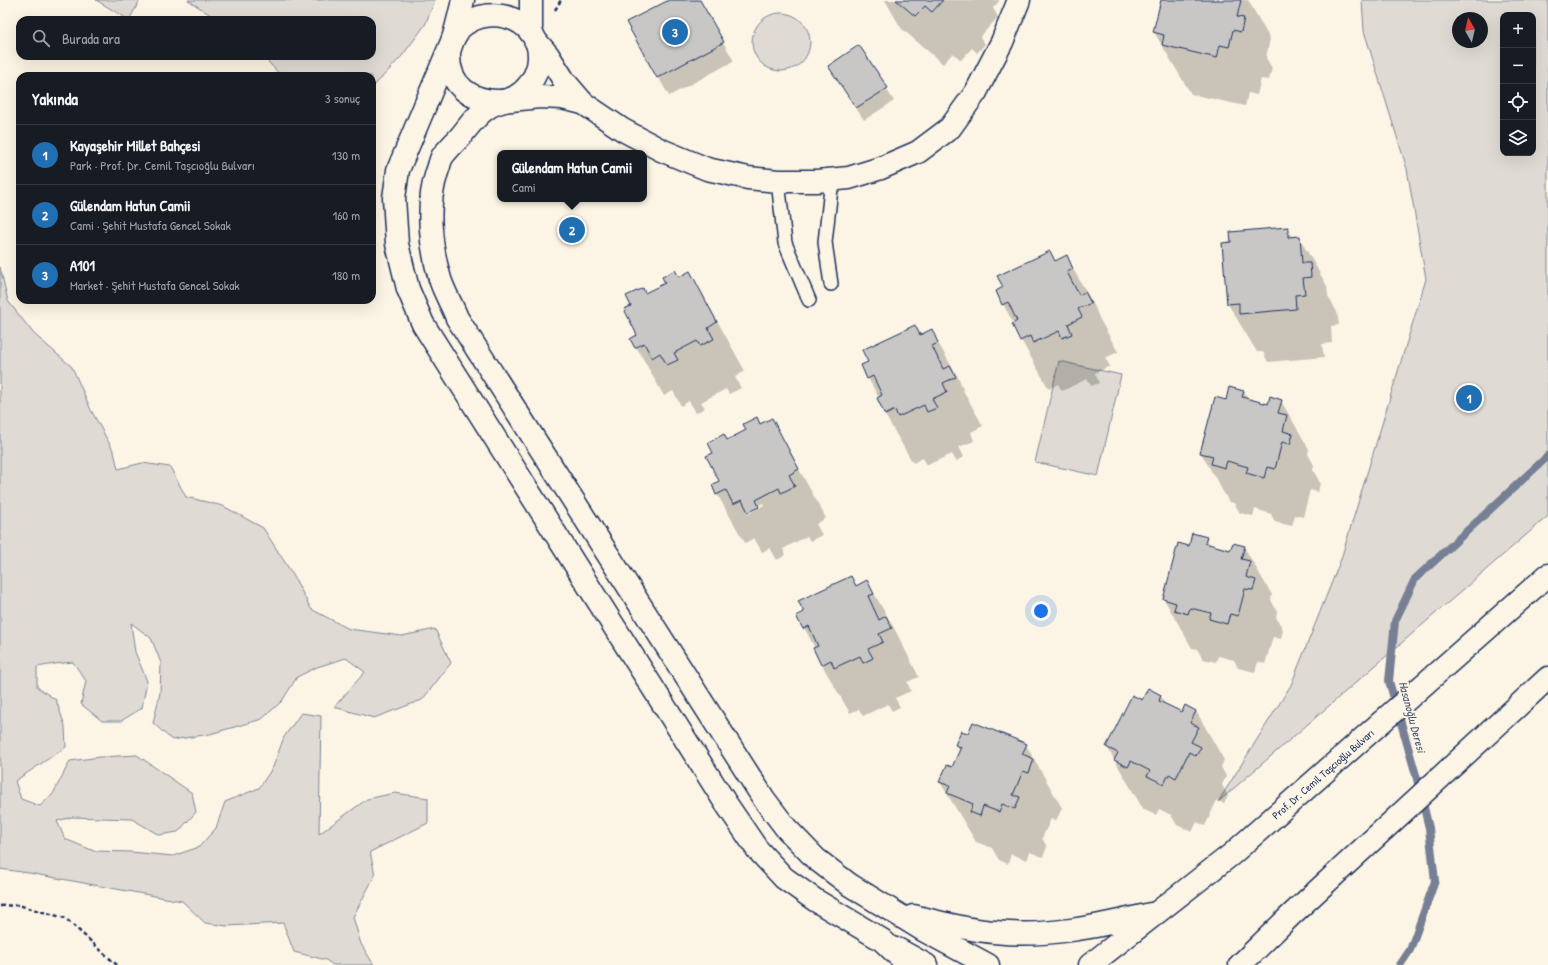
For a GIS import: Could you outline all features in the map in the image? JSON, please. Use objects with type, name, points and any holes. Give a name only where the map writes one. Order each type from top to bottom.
[{"type":"main road","points":[[463,0],[449,52],[450,66],[454,79],[463,90],[474,97],[487,102],[539,97],[562,98],[582,103]]},
{"type":"main road","points":[[531,0],[533,37],[538,53],[538,67],[533,79],[525,90],[514,97],[490,106],[475,118],[442,158],[432,188],[431,233],[440,279],[457,318],[764,799],[786,828],[816,859],[850,885],[925,931],[988,965]]},
{"type":"main road","points":[[926,965],[816,900],[784,878],[757,849],[725,802],[423,324],[408,289],[397,244],[394,198],[398,170],[453,39],[460,28],[471,19],[484,14],[497,13],[510,16],[522,23],[548,55],[565,82],[582,103],[623,130],[662,150],[706,169],[748,178],[778,181],[832,180],[849,178],[882,168],[918,152],[950,128],[976,92],[1002,42],[1019,0]]},
{"type":"main road","name":"Prof. Dr. Cemil Taşcıoğlu Bulvarı","points":[[1090,965],[1232,854],[1548,575]]},
{"type":"main road","points":[[1240,965],[1290,916],[1548,678]]},
{"type":"main road","points":[[894,912],[972,929],[992,932],[1028,934],[1068,931],[1156,913]]},
{"type":"main road","points":[[882,940],[908,965]]},
{"type":"lane","points":[[831,284],[825,242],[832,180]]},
{"type":"lane","points":[[778,181],[785,243],[809,300]]},
{"type":"path","points":[[0,906],[18,904],[65,918],[117,965]]},
{"type":"shaded area","points":[[96,0],[140,0],[131,16],[122,16]]},
{"type":"shaded area","points":[[188,0],[435,0],[425,25],[402,56],[376,84],[376,72],[277,72],[267,60],[376,60],[376,16],[212,16]]},
{"type":"shaded area","points":[[1362,0],[1548,0],[1548,516],[1218,802],[1291,685],[1341,559],[1426,279],[1407,169],[1364,31]]},
{"type":"shaded area","points":[[781,13],[792,15],[805,26],[808,31],[810,42],[808,53],[797,66],[792,69],[781,71],[770,69],[757,58],[754,53],[752,42],[754,31],[765,18],[770,15]]},
{"type":"shaded area","points":[[0,267],[8,301],[34,334],[72,367],[91,410],[114,452],[118,469],[142,463],[170,467],[186,497],[223,506],[263,528],[293,575],[311,609],[349,629],[402,636],[435,629],[451,663],[422,700],[374,718],[334,707],[365,672],[346,658],[317,667],[297,677],[282,701],[262,719],[210,734],[172,740],[153,723],[160,693],[161,663],[151,638],[131,623],[135,652],[147,681],[142,708],[121,721],[102,721],[81,704],[86,681],[73,662],[37,667],[37,687],[56,700],[65,726],[66,747],[15,781],[21,799],[40,806],[53,794],[70,761],[100,757],[137,755],[192,793],[196,812],[178,832],[159,835],[132,819],[72,817],[57,821],[65,839],[94,851],[131,852],[173,856],[199,847],[216,828],[225,802],[259,788],[273,767],[284,737],[301,713],[321,716],[319,834],[367,799],[395,793],[428,798],[428,823],[370,852],[375,875],[353,917],[361,944],[374,965],[333,965],[326,960],[294,952],[283,923],[227,926],[205,923],[182,901],[0,869]]},
{"type":"shaded area","points":[[1059,361],[1121,375],[1098,476],[1035,462]]},
{"type":"building","points":[[669,0],[700,0],[724,42],[657,78],[626,22]]},
{"type":"building","points":[[896,0],[943,0],[932,12],[925,6],[915,16]]},
{"type":"building","points":[[1161,0],[1241,0],[1237,17],[1244,18],[1241,32],[1233,30],[1229,47],[1220,45],[1217,58],[1162,45],[1164,35],[1153,32]]},
{"type":"building","points":[[859,45],[888,88],[856,108],[828,66]]},
{"type":"building","points":[[1288,227],[1288,237],[1300,236],[1302,263],[1310,263],[1311,277],[1303,278],[1305,294],[1295,295],[1296,309],[1239,314],[1239,303],[1227,304],[1222,243],[1231,242],[1230,232]]},
{"type":"building","points":[[1050,251],[1055,261],[1067,255],[1073,269],[1067,272],[1079,295],[1085,292],[1091,303],[1078,309],[1082,317],[1068,324],[1072,334],[1062,338],[1059,331],[1033,343],[1030,336],[1020,341],[1012,324],[1017,321],[1008,302],[1002,305],[996,291],[1003,287],[997,276]]},
{"type":"building","points":[[675,270],[679,277],[690,271],[717,322],[708,328],[714,339],[700,346],[697,341],[674,353],[678,360],[667,365],[660,353],[652,358],[644,343],[635,348],[630,339],[637,335],[624,309],[631,306],[626,296],[643,288],[645,293],[665,283],[662,277]]},
{"type":"building","points":[[915,325],[920,335],[932,329],[938,343],[932,346],[943,369],[950,366],[956,377],[943,383],[947,392],[932,399],[937,408],[927,412],[924,405],[898,417],[895,410],[885,415],[877,398],[882,395],[873,376],[867,379],[861,365],[868,362],[862,350]]},
{"type":"building","points":[[1229,387],[1244,391],[1242,397],[1268,404],[1270,396],[1282,400],[1278,413],[1287,415],[1283,431],[1293,434],[1290,444],[1282,442],[1275,469],[1267,467],[1264,478],[1246,473],[1248,467],[1227,461],[1225,468],[1211,464],[1213,456],[1200,453],[1215,397],[1226,400]]},
{"type":"building","points":[[757,417],[760,424],[772,418],[799,469],[789,475],[795,486],[781,493],[779,488],[756,500],[759,507],[748,512],[742,500],[733,504],[726,490],[716,495],[712,485],[719,481],[706,456],[713,453],[708,443],[724,434],[727,440],[746,430],[743,424]]},
{"type":"building","points":[[1192,533],[1207,537],[1205,543],[1230,550],[1233,543],[1245,546],[1241,559],[1250,561],[1246,577],[1256,580],[1253,590],[1245,589],[1238,616],[1230,614],[1227,624],[1209,619],[1211,613],[1190,608],[1188,614],[1174,610],[1176,603],[1163,599],[1178,543],[1189,546]]},
{"type":"building","points":[[851,576],[856,586],[867,580],[874,594],[868,596],[879,620],[886,616],[892,628],[879,634],[883,642],[868,649],[873,658],[863,663],[860,656],[834,668],[831,660],[821,665],[813,648],[818,646],[809,626],[803,629],[796,616],[804,612],[798,601]]},
{"type":"building","points":[[1148,688],[1161,695],[1159,701],[1182,712],[1185,705],[1196,711],[1190,723],[1199,727],[1191,742],[1201,747],[1196,756],[1189,752],[1176,778],[1169,774],[1164,784],[1147,776],[1150,771],[1131,761],[1128,767],[1114,760],[1118,753],[1106,747],[1132,695],[1142,700]]},
{"type":"building","points":[[973,722],[1027,744],[1022,754],[1034,759],[1029,773],[1023,771],[1013,795],[1020,797],[1015,809],[1002,804],[999,812],[983,806],[980,816],[970,812],[973,804],[947,793],[950,786],[939,782],[947,765],[952,767],[961,747],[955,745],[961,731],[968,733]]},
{"type":"waterway","name":"Hasanoğlu Deresi","points":[[1400,965],[1410,950],[1435,881],[1429,828],[1416,775],[1389,681],[1395,621],[1415,579],[1548,456]]},
{"type":"place","name":"A101","points":[[675,32]]},
{"type":"place","name":"Gülendam Hatun Camii","points":[[572,230]]},
{"type":"place","name":"Kayaşehir Millet Bahçesi","points":[[1469,398]]}]
